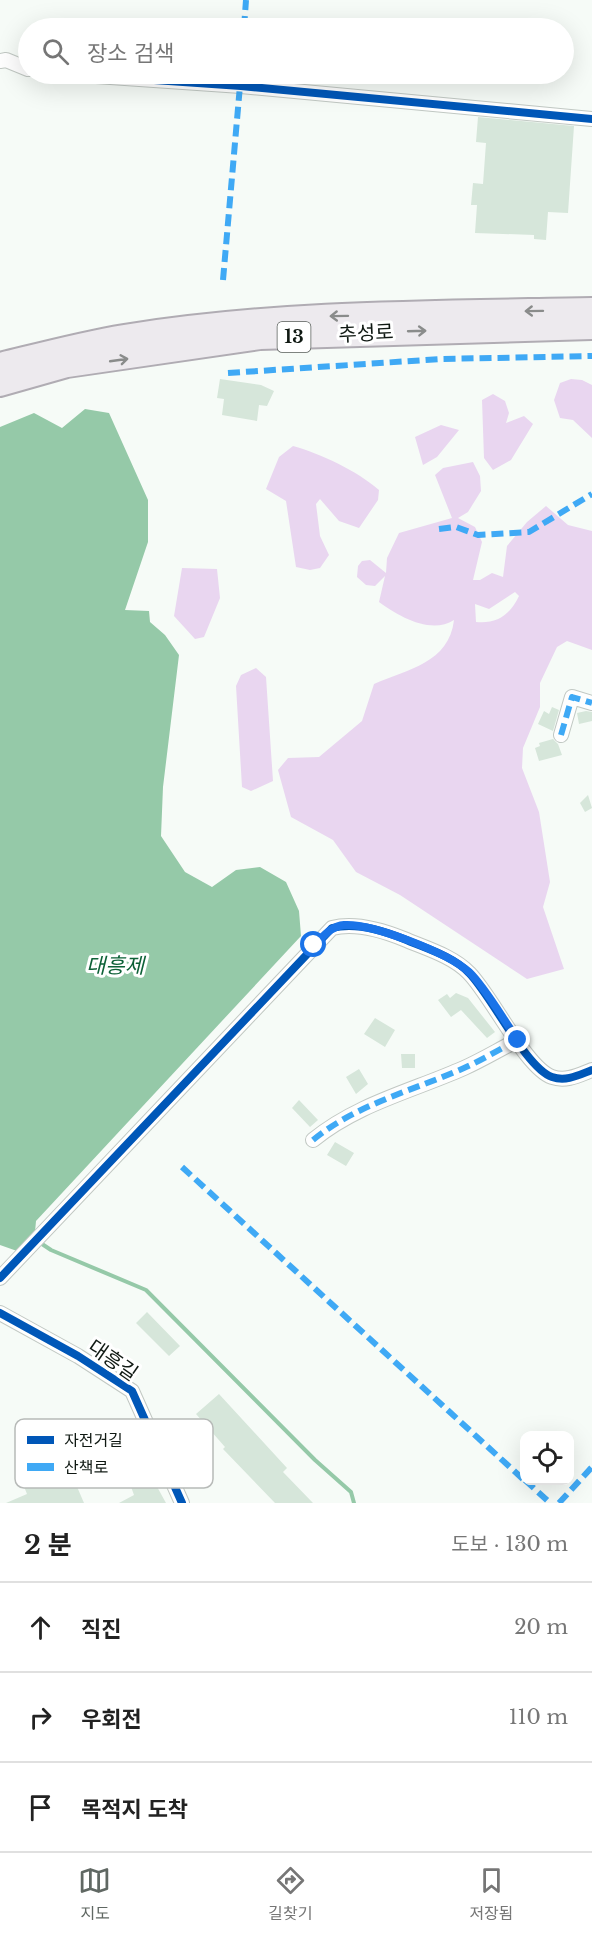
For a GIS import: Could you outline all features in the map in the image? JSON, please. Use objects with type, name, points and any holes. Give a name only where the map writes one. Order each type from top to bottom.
[{"type":"main road","name":"추성로","points":[[0,364],[125,336],[319,316],[592,309]]},
{"type":"main road","name":"추성로","points":[[0,385],[82,364],[260,338],[592,327]]},
{"type":"main road","points":[[0,354],[125,336]]},
{"type":"main road","points":[[0,391],[82,364]]},
{"type":"street","points":[[0,61],[6,60],[18,65]]},
{"type":"street","points":[[212,84],[592,119]]},
{"type":"street","points":[[561,735],[572,697],[592,702]]},
{"type":"street","points":[[0,1278],[332,928],[345,925],[387,932],[443,956],[469,972],[534,1062],[550,1077],[565,1080],[592,1071]]},
{"type":"street","points":[[313,1140],[330,1126],[385,1097],[464,1068],[518,1040]]},
{"type":"street","name":"대흥길","points":[[0,1313],[78,1356],[132,1391],[144,1419]]},
{"type":"street","name":"대흥길","points":[[175,1488],[182,1503]]},
{"type":"shaded area","points":[[571,379],[582,380],[592,385],[592,438],[573,420],[560,418],[554,400],[560,383]]},
{"type":"shaded area","points":[[493,394],[505,401],[509,413],[506,423],[524,416],[533,424],[511,460],[493,470],[484,458],[482,400]]},
{"type":"shaded area","points":[[441,425],[459,430],[437,457],[423,465],[415,437]]},
{"type":"shaded area","points":[[293,446],[338,463],[379,490],[378,500],[359,528],[339,521],[320,499],[316,504],[320,536],[329,555],[320,568],[310,570],[296,567],[286,501],[266,489],[279,457]]},
{"type":"shaded area","points":[[473,462],[480,476],[481,491],[468,512],[458,518],[475,527],[482,542],[473,580],[480,580],[492,573],[503,577],[507,546],[527,522],[546,506],[568,525],[592,531],[592,650],[567,641],[557,647],[540,683],[540,707],[523,748],[522,768],[539,812],[550,882],[543,907],[564,969],[527,979],[400,895],[356,872],[333,840],[291,817],[278,770],[288,758],[319,757],[362,721],[374,684],[425,662],[444,646],[451,634],[454,620],[445,624],[425,625],[395,613],[379,602],[385,576],[375,586],[366,585],[357,577],[358,566],[362,561],[370,560],[386,573],[387,558],[399,533],[452,518],[435,475],[443,468]],"holes":[[[515,592],[519,596],[502,617],[496,620],[476,622],[475,604],[489,609]]]},
{"type":"shaded area","points":[[182,568],[217,569],[220,598],[204,637],[195,639],[174,616]]},
{"type":"shaded area","points":[[256,668],[266,677],[273,781],[251,791],[242,787],[236,686],[241,675]]},
{"type":"water","name":"대흥제","points":[[85,409],[109,413],[148,500],[148,542],[125,610],[149,611],[150,622],[165,635],[179,655],[163,787],[161,836],[185,872],[212,887],[236,870],[260,867],[286,882],[299,911],[301,936],[36,1221],[35,1232],[17,1251],[0,1245],[0,427],[34,413],[62,428]]},
{"type":"building","points":[[478,117],[574,126],[568,213],[548,212],[546,240],[534,239],[534,235],[475,233],[477,205],[471,205],[473,183],[483,184],[486,143],[476,142]]},
{"type":"building","points":[[220,379],[261,385],[274,391],[267,406],[259,405],[257,421],[222,415],[224,399],[217,398]]},
{"type":"building","points":[[552,707],[559,710],[553,731],[538,724],[544,711],[549,714]]},
{"type":"building","points":[[592,712],[592,721],[579,724],[577,713]]},
{"type":"building","points":[[553,739],[558,744],[562,755],[539,761],[535,748],[540,746],[539,743]]},
{"type":"building","points":[[588,795],[592,808],[585,812],[580,803]]},
{"type":"building","points":[[456,993],[468,998],[495,1032],[487,1038],[461,1010],[451,1017],[438,1000],[447,994],[450,998]]},
{"type":"building","points":[[375,1018],[395,1030],[385,1047],[364,1034]]},
{"type":"building","points":[[401,1054],[415,1054],[415,1068],[402,1068]]},
{"type":"building","points":[[359,1069],[368,1084],[356,1094],[346,1077]]},
{"type":"building","points":[[299,1100],[318,1120],[310,1127],[292,1108]]},
{"type":"building","points":[[335,1142],[354,1153],[346,1166],[327,1155]]},
{"type":"building","points":[[147,1312],[180,1346],[169,1356],[136,1323]]},
{"type":"building","points":[[219,1394],[287,1468],[283,1472],[313,1503],[275,1503],[223,1449],[225,1447],[213,1433],[213,1419],[200,1419],[196,1414]]},
{"type":"building","points":[[25,1488],[78,1488],[84,1503],[6,1503],[27,1494]]},
{"type":"building","points":[[131,1488],[158,1488],[166,1503],[119,1503],[134,1495]]},
{"type":"waterway","points":[[39,1242],[51,1250],[146,1290],[315,1460],[351,1492],[354,1503]]},
{"type":"marked path","points":[[245,18],[246,0]]},
{"type":"marked path","points":[[223,280],[240,84]]},
{"type":"marked path","points":[[228,373],[441,359],[592,356]]},
{"type":"marked path","points":[[439,529],[456,527],[478,535],[529,532],[592,494]]},
{"type":"marked path","points":[[561,735],[572,697],[592,703]]},
{"type":"marked path","points":[[313,1140],[366,1107],[478,1062],[518,1040]]},
{"type":"marked path","points":[[182,1167],[520,1476]]},
{"type":"marked path","points":[[559,1503],[592,1467]]},
{"type":"marked path","points":[[530,1485],[550,1503]]},
{"type":"cycle path","points":[[212,84],[592,119]]},
{"type":"cycle path","points":[[0,1278],[332,928],[359,926],[378,930],[447,957],[462,967],[478,983],[520,1046],[542,1071],[552,1077],[562,1079],[592,1070]]},
{"type":"cycle path","points":[[0,1313],[78,1356],[132,1391],[144,1419]]},
{"type":"cycle path","points":[[175,1488],[182,1503]]},
{"type":"route","points":[[314,945],[332,928],[345,925],[387,932],[443,956],[469,972],[518,1040]]}]
